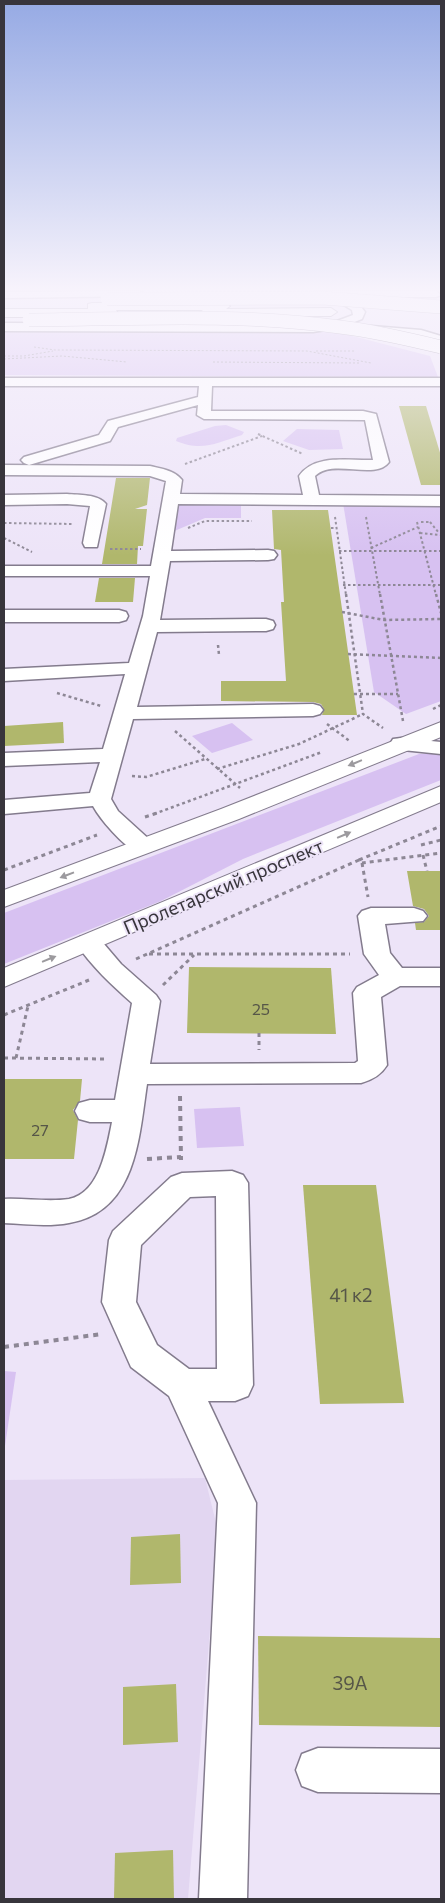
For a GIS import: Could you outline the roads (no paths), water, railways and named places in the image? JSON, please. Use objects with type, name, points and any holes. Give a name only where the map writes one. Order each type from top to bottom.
[{"type":"main road","points":[[4,899],[230,814],[441,729]]},
{"type":"main road","name":"Пролетарский проспект","points":[[4,978],[441,793]]},
{"type":"street","points":[[4,382],[441,382]]},
{"type":"street","points":[[206,382],[204,415],[363,415],[371,418],[380,462],[375,465],[322,466],[300,461]]},
{"type":"street","points":[[29,460],[105,438],[113,424],[204,398]]},
{"type":"street","points":[[312,500],[308,476],[322,466]]},
{"type":"street","points":[[4,470],[150,471],[161,473],[174,480],[172,499],[155,559],[151,621],[100,800],[109,815],[119,826],[143,846]]},
{"type":"street","points":[[251,495],[252,521]]},
{"type":"street","points":[[172,499],[251,495],[312,500],[441,501]]},
{"type":"street","points":[[4,500],[89,500],[98,504],[91,543]]},
{"type":"street","points":[[4,571],[155,559],[268,555]]},
{"type":"street","points":[[4,616],[126,616],[151,621],[266,625]]},
{"type":"street","points":[[4,675],[113,668],[138,669]]},
{"type":"street","points":[[126,713],[313,710]]},
{"type":"street","points":[[401,744],[441,748]]},
{"type":"street","points":[[4,760],[82,755],[113,756]]},
{"type":"street","points":[[4,807],[100,800]]},
{"type":"street","points":[[395,977],[377,954],[371,916],[414,916]]},
{"type":"street","points":[[4,1211],[71,1211],[87,1205],[100,1196],[111,1182],[119,1160],[146,1001],[112,970],[89,943]]},
{"type":"street","points":[[134,1074],[361,1073],[368,1071],[373,1065],[358,1009],[367,993],[395,977],[441,976]]},
{"type":"street","points":[[90,1111],[127,1111]]},
{"type":"street","points":[[182,1385],[236,1385],[232,1183],[182,1185],[126,1240],[119,1302],[144,1356],[182,1385],[237,1503],[223,1899]]},
{"type":"street","points":[[318,1770],[441,1771]]}]
